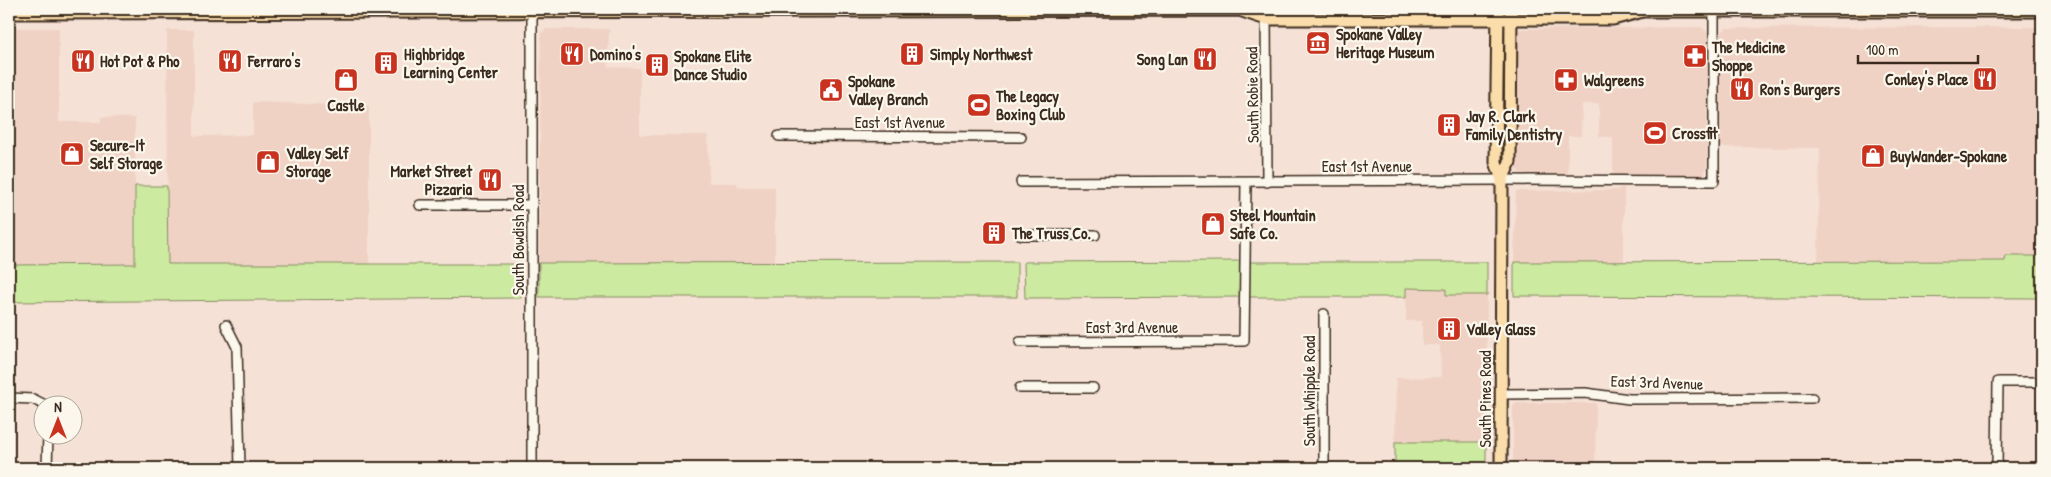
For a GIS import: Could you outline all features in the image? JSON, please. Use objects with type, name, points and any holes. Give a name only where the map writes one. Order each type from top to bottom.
[{"type":"main road","points":[[9,13],[288,10],[1241,10],[1266,14],[1511,14],[1613,19],[1640,10],[2042,11]]},
{"type":"main road","name":"South Pines Road","points":[[1498,14],[1496,162],[1502,180],[1501,468]]},
{"type":"main road","name":"South Pines Road","points":[[1502,180],[1510,162],[1511,14]]},
{"type":"street","name":"South Bowdish Road","points":[[532,10],[532,468]]},
{"type":"street","name":"East 1st Avenue","points":[[1021,182],[1502,180],[1714,182],[1714,10]]},
{"type":"street","name":"South Robie Road","points":[[1266,14],[1267,182]]},
{"type":"street","name":"East 1st Avenue","points":[[779,136],[1022,137]]},
{"type":"street","name":"East 3rd Avenue","points":[[1020,342],[1244,341],[1246,182]]},
{"type":"street","points":[[420,205],[532,205]]},
{"type":"street","points":[[1021,235],[1095,235]]},
{"type":"street","name":"South Whipple Road","points":[[1324,314],[1324,468]]},
{"type":"street","points":[[226,324],[237,347],[240,468]]},
{"type":"street","points":[[1997,468],[1998,382],[2042,382]]},
{"type":"street","points":[[1020,388],[1093,388]]},
{"type":"street","name":"East 3rd Avenue","points":[[1501,394],[1585,393],[1629,400],[1812,398]]},
{"type":"street","points":[[9,398],[32,399]]},
{"type":"street","points":[[47,468],[48,444]]},
{"type":"shaded area","points":[[1701,27],[1708,33],[1707,165],[1704,174],[1699,177],[1613,177],[1613,137],[1599,137],[1599,104],[1582,104],[1581,136],[1568,136],[1568,177],[1538,177],[1520,173],[1517,170],[1516,34],[1519,29]]},
{"type":"shaded area","points":[[2042,27],[2042,256],[2006,256],[2006,261],[1818,261],[1820,148],[1720,147],[1717,144],[1719,35],[1726,28]]},
{"type":"shaded area","name":"Secure-It Self Storage","points":[[9,28],[59,28],[59,122],[101,122],[101,117],[135,118],[135,264],[9,265]]},
{"type":"shaded area","points":[[546,29],[609,29],[608,67],[640,68],[640,135],[708,135],[709,183],[737,183],[738,187],[775,187],[775,263],[539,263],[541,33]]},
{"type":"shaded area","name":"Valley Self Storage","points":[[167,30],[194,30],[194,136],[253,135],[253,102],[369,106],[369,265],[168,264]]},
{"type":"shaded area","points":[[1624,187],[1624,262],[1514,262],[1516,191],[1617,190]]},
{"type":"shaded area","points":[[1406,288],[1446,289],[1446,295],[1487,295],[1486,442],[1395,442],[1396,378],[1441,377],[1440,345],[1422,345],[1422,321],[1406,321]]},
{"type":"shaded area","points":[[1516,403],[1596,403],[1595,468],[1513,468],[1513,407]]},
{"type":"green space","points":[[135,186],[167,186],[168,264],[521,264],[521,298],[9,302],[9,265],[135,264]]},
{"type":"green space","points":[[2006,256],[2042,256],[2042,298],[1514,296],[1514,262],[2005,261]]},
{"type":"green space","points":[[1241,261],[1240,297],[1025,298],[1024,262]]},
{"type":"green space","points":[[1017,262],[1017,297],[539,297],[539,263]]},
{"type":"green space","points":[[1249,262],[1487,262],[1487,295],[1446,295],[1446,289],[1406,288],[1406,297],[1249,297]]},
{"type":"green space","points":[[1395,442],[1486,442],[1486,468],[1395,468]]},
{"type":"place","name":"Spokane Valley Heritage Museum","points":[[1318,43]]},
{"type":"place","name":"Domino's","points":[[572,54]]},
{"type":"place","name":"Simply Northwest","points":[[912,54]]},
{"type":"place","name":"The Medicine Shoppe","points":[[1695,56]]},
{"type":"place","name":"Song Lan","points":[[1205,59]]},
{"type":"place","name":"Hot Pot & Pho","points":[[83,61]]},
{"type":"place","name":"Ferraro's","points":[[230,61]]},
{"type":"place","name":"Highbridge Learning Center","points":[[386,63]]},
{"type":"place","name":"Spokane Elite Dance Studio","points":[[657,65]]},
{"type":"place","name":"Conley's Place","points":[[1985,79]]},
{"type":"place","name":"Castle","points":[[346,80]]},
{"type":"place","name":"Walgreens","points":[[1566,80]]},
{"type":"place","name":"Ron's Burgers","points":[[1742,89]]},
{"type":"place","name":"Spokane Valley Branch","points":[[831,90]]},
{"type":"place","name":"The Legacy Boxing Club","points":[[979,105]]},
{"type":"place","name":"Jay R. Clark Family Dentistry","points":[[1449,125]]},
{"type":"place","name":"Crossfit","points":[[1655,133]]},
{"type":"place","name":"Secure-It Self Storage","points":[[72,154]]},
{"type":"place","name":"BuyWander-Spokane","points":[[1873,156]]},
{"type":"place","name":"Valley Self Storage","points":[[268,162]]},
{"type":"place","name":"Market Street Pizzaria","points":[[490,180]]},
{"type":"place","name":"Steel Mountain Safe Co.","points":[[1213,224]]},
{"type":"place","name":"The Truss Co.","points":[[994,233]]},
{"type":"place","name":"Valley Glass","points":[[1449,329]]}]
